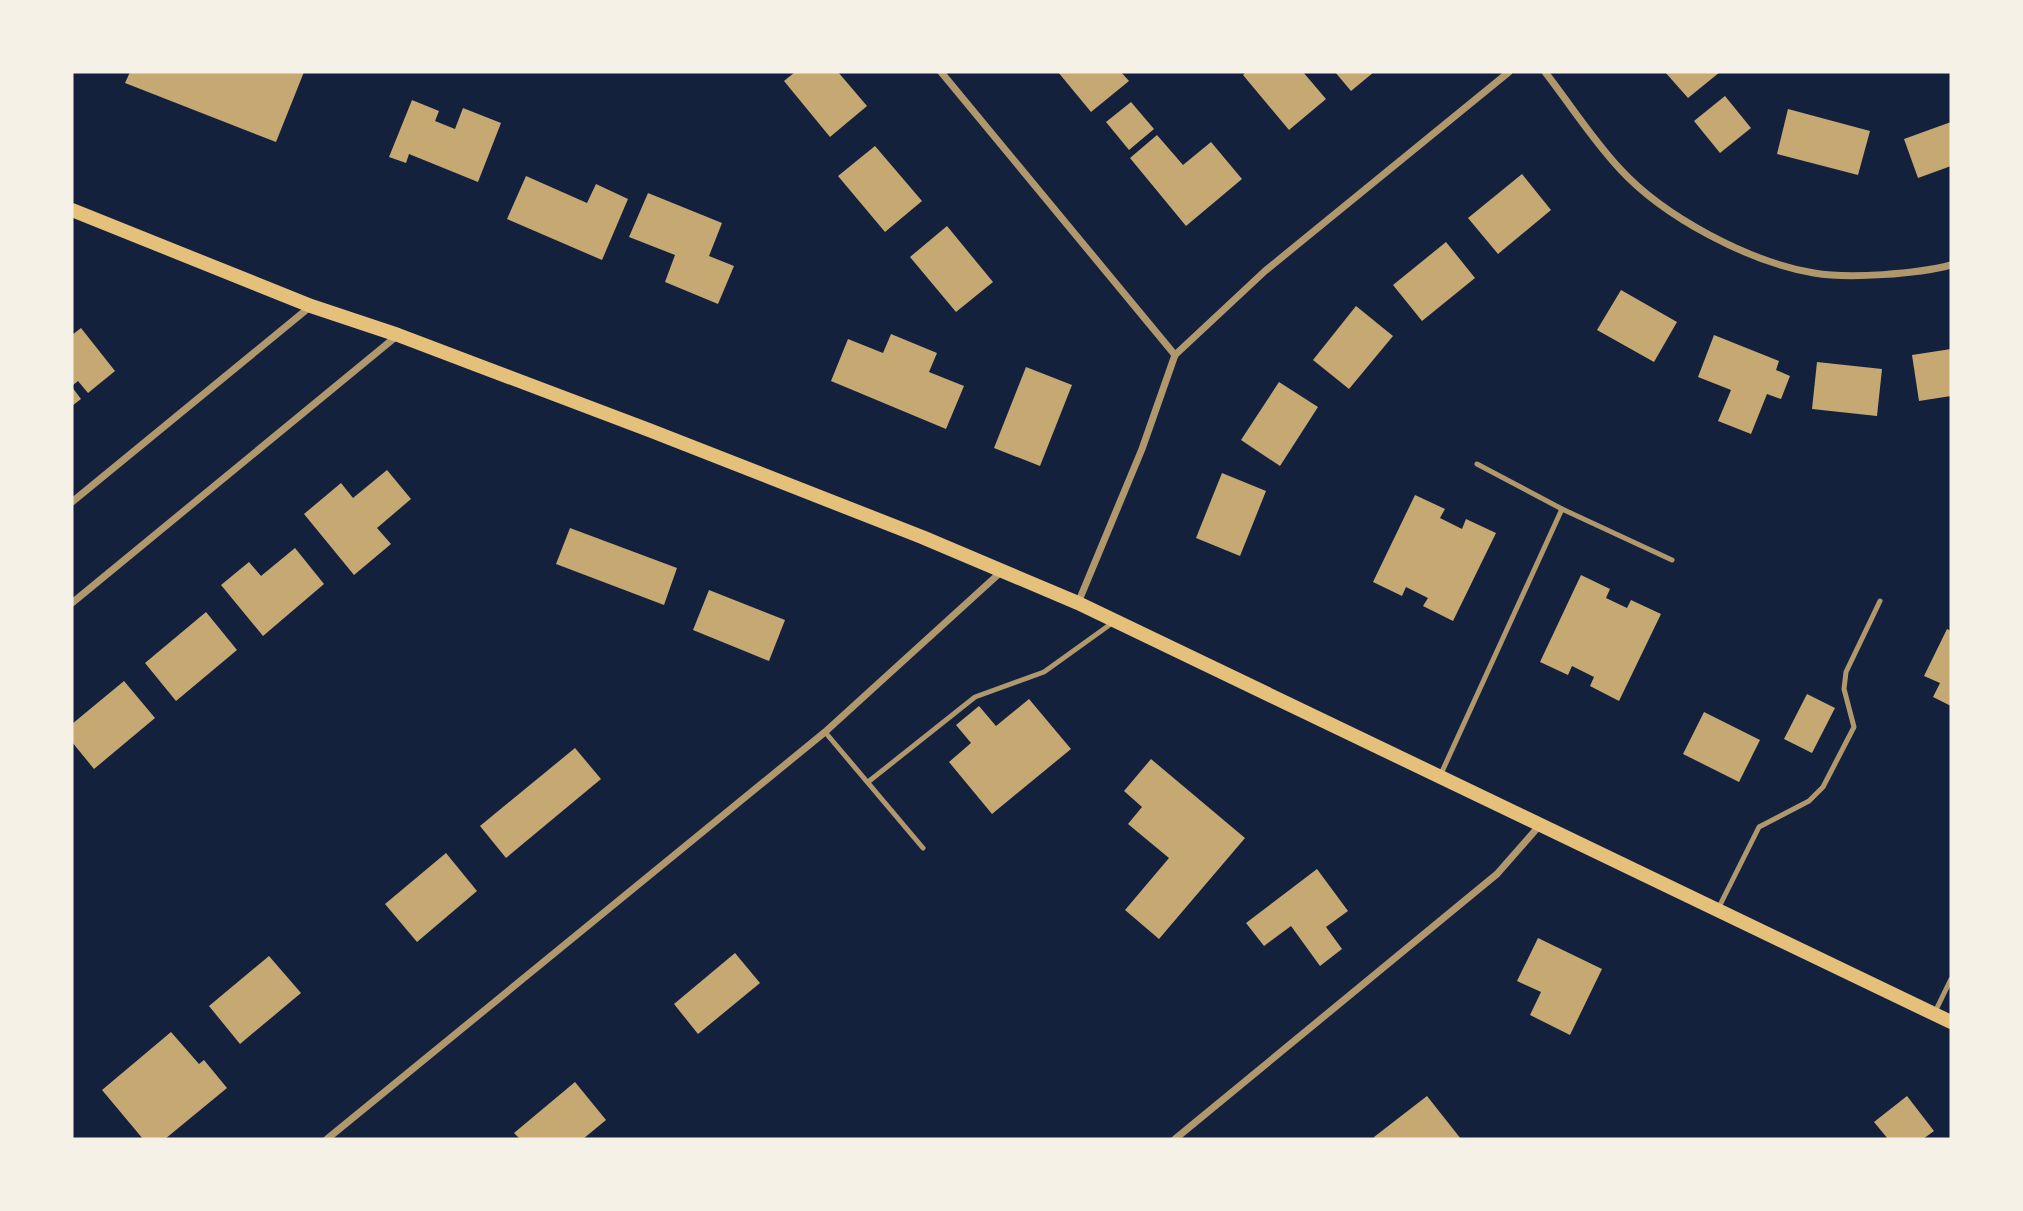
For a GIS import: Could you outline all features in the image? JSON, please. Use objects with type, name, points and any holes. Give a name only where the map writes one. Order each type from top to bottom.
[{"type":"main road","points":[[72,210],[311,306],[398,335],[753,471],[1078,603],[1951,1022]]},
{"type":"street","points":[[941,72],[1175,355]]},
{"type":"street","points":[[1078,603],[1142,449],[1175,355],[1265,271],[1509,72]]},
{"type":"street","points":[[1545,72],[1620,169],[1660,205],[1714,239],[1814,274],[1888,274],[1951,265]]},
{"type":"street","points":[[72,502],[311,306]]},
{"type":"street","points":[[72,603],[398,335]]},
{"type":"street","points":[[327,1139],[825,732],[1002,571]]},
{"type":"street","points":[[1175,1139],[1497,874],[1540,825]]},
{"type":"lane","points":[[1477,464],[1562,509],[1672,560]]},
{"type":"lane","points":[[1440,776],[1562,509]]},
{"type":"lane","points":[[1718,910],[1759,827],[1809,801],[1823,787],[1854,727],[1844,689],[1846,672],[1880,601]]},
{"type":"lane","points":[[868,782],[975,697],[1044,672],[1116,621]]},
{"type":"lane","points":[[825,732],[923,848]]},
{"type":"lane","points":[[1934,1014],[1951,979]]},
{"type":"building","points":[[130,72],[304,72],[276,142],[125,83]]},
{"type":"building","points":[[795,72],[838,72],[867,106],[830,137],[784,81]]},
{"type":"building","points":[[1058,72],[1121,72],[1129,81],[1091,112]]},
{"type":"building","points":[[1246,72],[1303,72],[1326,99],[1289,130],[1243,75]]},
{"type":"building","points":[[1335,72],[1374,72],[1351,91]]},
{"type":"building","points":[[1665,72],[1720,72],[1688,98]]},
{"type":"building","points":[[1725,96],[1751,128],[1720,153],[1694,121]]},
{"type":"building","points":[[412,100],[439,111],[435,121],[455,129],[463,108],[501,123],[478,182],[409,154],[406,163],[389,157]]},
{"type":"building","points":[[1131,102],[1154,129],[1129,150],[1106,122]]},
{"type":"building","points":[[1788,109],[1870,131],[1858,175],[1777,154]]},
{"type":"building","points":[[1951,122],[1951,166],[1918,178],[1904,139]]},
{"type":"building","points":[[1157,135],[1183,165],[1211,142],[1242,179],[1186,226],[1130,158]]},
{"type":"building","points":[[875,146],[922,201],[885,232],[838,176]]},
{"type":"building","points":[[1522,174],[1551,210],[1498,254],[1468,218]]},
{"type":"building","points":[[526,176],[587,203],[596,184],[628,199],[602,260],[507,219]]},
{"type":"building","points":[[648,193],[722,223],[709,256],[734,266],[718,304],[665,282],[675,255],[629,237]]},
{"type":"building","points":[[947,226],[993,282],[956,312],[910,257]]},
{"type":"building","points":[[1446,242],[1475,278],[1422,321],[1393,285]]},
{"type":"building","points":[[1621,290],[1677,322],[1654,362],[1597,330]]},
{"type":"building","points":[[1356,306],[1393,336],[1349,389],[1313,360]]},
{"type":"building","points":[[81,328],[115,371],[88,393],[78,381],[72,386],[72,335]]},
{"type":"building","points":[[891,334],[937,353],[929,372],[964,386],[946,429],[831,381],[848,339],[883,353]]},
{"type":"building","points":[[1714,335],[1779,361],[1776,370],[1790,376],[1781,399],[1767,394],[1751,434],[1718,421],[1731,390],[1698,377]]},
{"type":"building","points":[[1951,349],[1951,396],[1919,401],[1912,355]]},
{"type":"building","points":[[1817,362],[1882,369],[1877,416],[1812,409]]},
{"type":"building","points":[[1026,367],[1072,385],[1040,466],[994,448]]},
{"type":"building","points":[[1279,382],[1318,407],[1280,466],[1241,440]]},
{"type":"building","points":[[72,387],[81,399],[72,406]]},
{"type":"building","points":[[387,470],[411,499],[377,528],[391,544],[354,575],[304,514],[341,483],[353,498]]},
{"type":"building","points":[[1222,473],[1266,491],[1240,556],[1196,538]]},
{"type":"building","points":[[1415,495],[1445,509],[1440,518],[1462,529],[1466,519],[1496,533],[1453,621],[1423,606],[1428,598],[1406,587],[1402,596],[1373,582]]},
{"type":"building","points":[[570,528],[677,568],[664,605],[556,564]]},
{"type":"building","points":[[295,548],[324,584],[263,636],[221,585],[249,562],[261,576]]},
{"type":"building","points":[[1581,575],[1610,589],[1606,598],[1627,608],[1631,600],[1661,614],[1619,701],[1590,686],[1594,677],[1572,666],[1568,675],[1540,662]]},
{"type":"building","points":[[709,590],[785,620],[769,661],[693,630]]},
{"type":"building","points":[[206,612],[237,650],[176,701],[145,663]]},
{"type":"building","points":[[1947,629],[1951,631],[1951,706],[1933,697],[1940,683],[1924,676]]},
{"type":"building","points":[[124,681],[155,718],[94,769],[72,742],[72,724]]},
{"type":"building","points":[[1807,694],[1835,708],[1812,753],[1784,739]]},
{"type":"building","points":[[1029,699],[1071,749],[992,814],[949,762],[971,743],[956,725],[979,706],[996,726]]},
{"type":"building","points":[[1704,712],[1760,740],[1739,782],[1683,754]]},
{"type":"building","points":[[575,748],[601,779],[506,858],[480,826]]},
{"type":"building","points":[[1151,759],[1245,838],[1159,939],[1125,910],[1169,858],[1128,824],[1142,807],[1124,791]]},
{"type":"building","points":[[446,853],[477,891],[417,942],[385,904]]},
{"type":"building","points":[[1317,869],[1348,911],[1326,927],[1342,949],[1320,966],[1291,926],[1264,946],[1246,923]]},
{"type":"building","points":[[1538,938],[1602,969],[1570,1035],[1530,1015],[1541,992],[1517,981]]},
{"type":"building","points":[[735,953],[760,983],[698,1034],[674,1004]]},
{"type":"building","points":[[269,956],[301,993],[240,1044],[209,1006]]},
{"type":"building","points":[[171,1032],[199,1064],[204,1060],[227,1088],[165,1139],[143,1139],[102,1090]]},
{"type":"building","points":[[575,1082],[606,1120],[583,1139],[520,1139],[514,1133]]},
{"type":"building","points":[[1427,1096],[1461,1139],[1375,1139],[1374,1137]]},
{"type":"building","points":[[1907,1096],[1934,1131],[1923,1139],[1888,1139],[1874,1122]]}]
